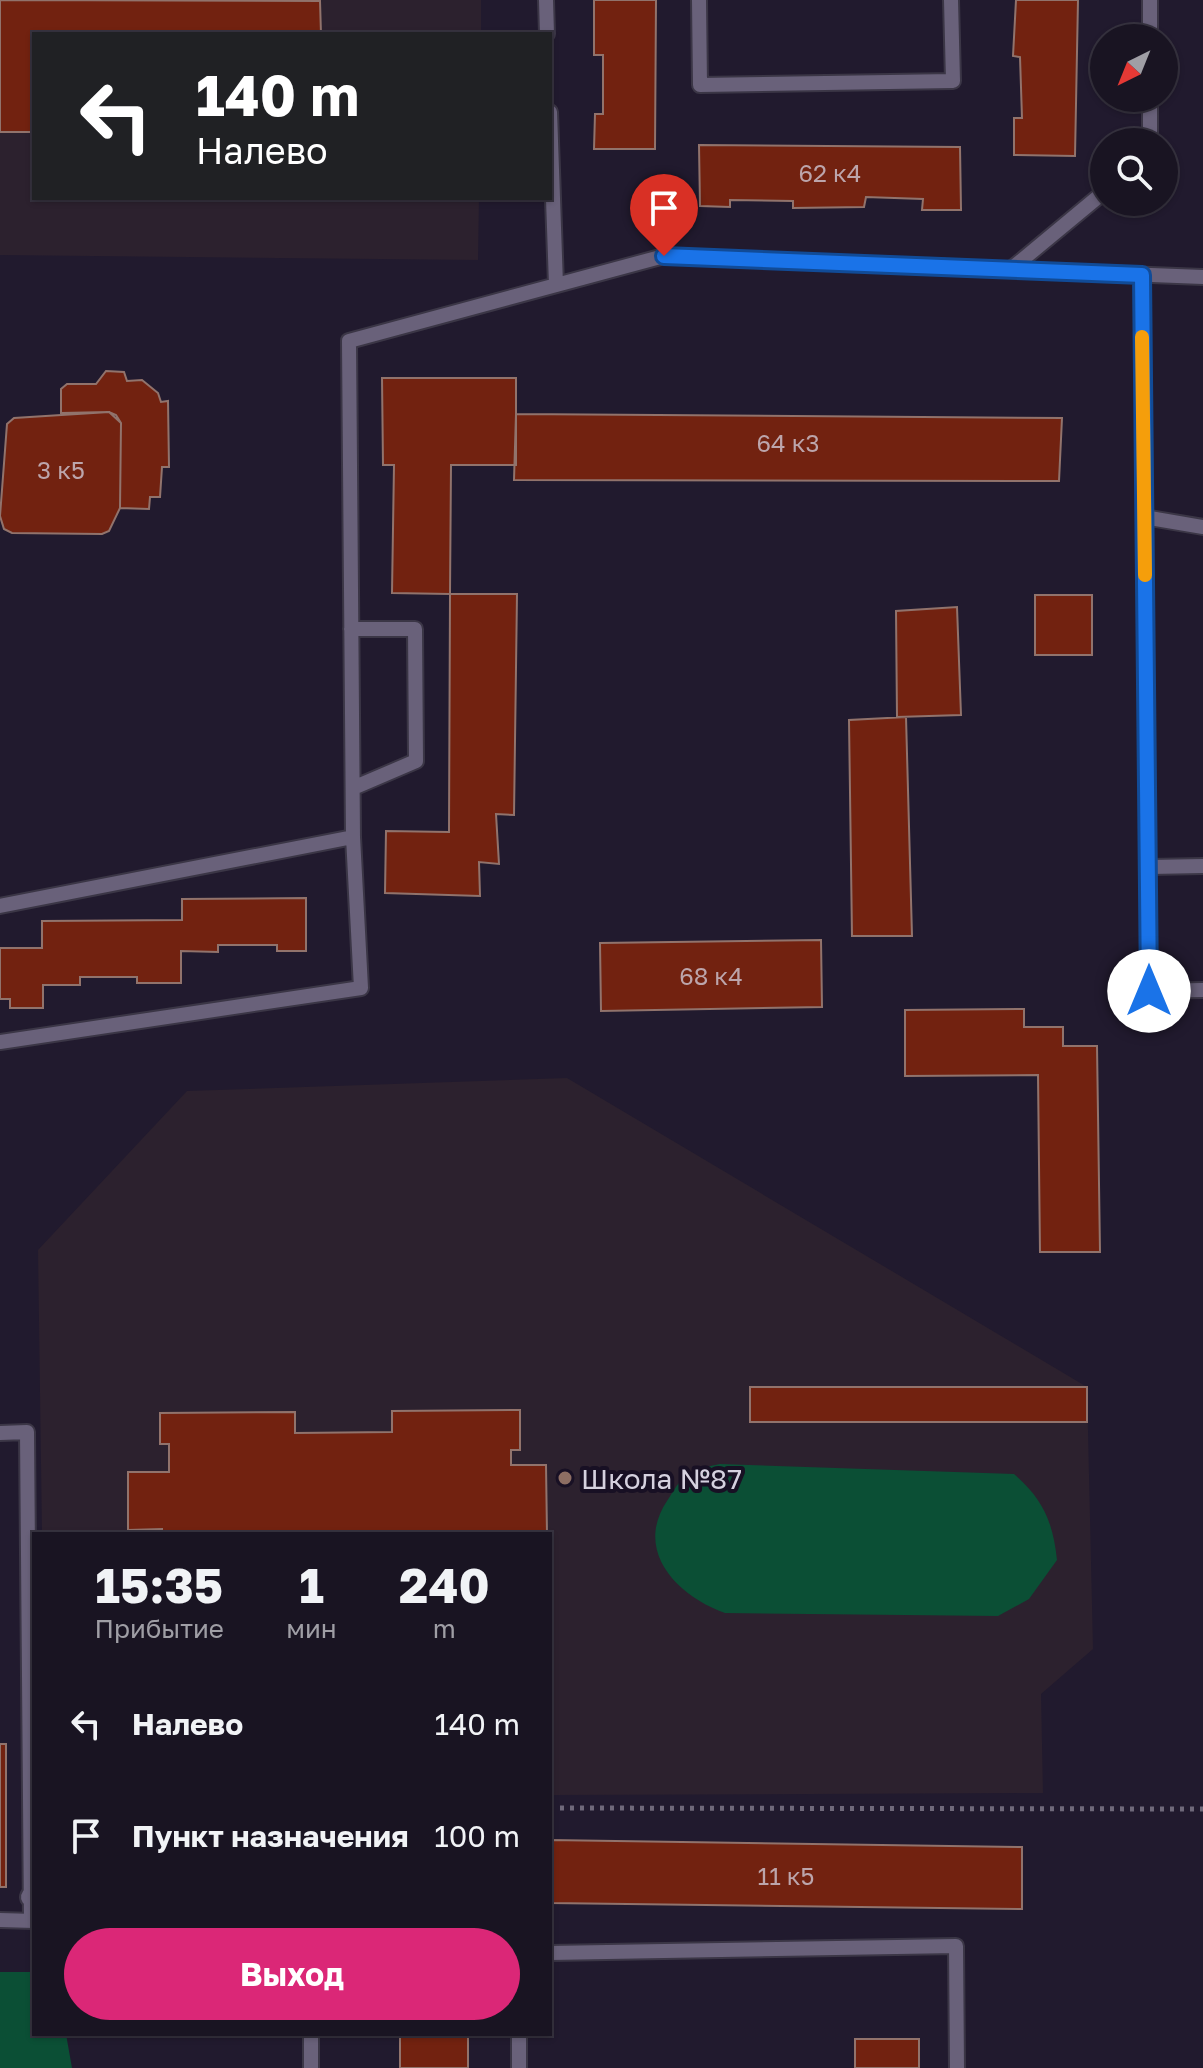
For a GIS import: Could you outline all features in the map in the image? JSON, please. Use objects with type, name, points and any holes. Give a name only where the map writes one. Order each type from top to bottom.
[{"type":"lane","points":[[546,0],[547,32]]},
{"type":"lane","points":[[699,0],[700,85],[953,81],[951,0]]},
{"type":"lane","points":[[1150,0],[1150,24]]},
{"type":"lane","points":[[552,170],[556,285]]},
{"type":"lane","points":[[1010,270],[1090,204]]},
{"type":"lane","points":[[0,1042],[361,988],[353,837],[349,341],[664,256],[1203,277]]},
{"type":"lane","points":[[1142,275],[1149,991],[1203,990]]},
{"type":"lane","points":[[1144,517],[1203,527]]},
{"type":"lane","points":[[351,629],[415,629],[416,761],[353,788]]},
{"type":"lane","points":[[0,906],[353,837]]},
{"type":"lane","points":[[1150,867],[1203,866]]},
{"type":"lane","points":[[0,1433],[27,1432],[32,1896]]},
{"type":"lane","points":[[0,1920],[32,1920]]},
{"type":"lane","points":[[552,1953],[956,1946],[957,2068]]},
{"type":"lane","points":[[311,2036],[311,2068]]},
{"type":"lane","points":[[519,2036],[519,2068]]},
{"type":"path","points":[[552,1808],[1203,1809]]},
{"type":"shaded area","points":[[0,0],[481,0],[481,32],[32,32],[32,200],[479,200],[478,260],[0,255]]},
{"type":"shaded area","name":"Школа №87","points":[[567,1078],[1087,1387],[1093,1649],[1041,1694],[1043,1793],[552,1795],[552,1532],[42,1532],[38,1250],[187,1091]]},
{"type":"green space","points":[[720,1464],[1014,1474],[1045,1512],[1053,1534],[1057,1560],[1029,1599],[998,1616],[725,1613],[708,1606],[677,1584],[658,1555],[655,1538],[658,1520],[667,1501],[686,1475]]},
{"type":"green space","points":[[0,1972],[32,1972],[32,2036],[66,2036],[72,2068],[0,2068]]},
{"type":"building","points":[[0,0],[320,1],[321,32],[32,32],[32,132],[0,132]]},
{"type":"building","points":[[594,0],[656,0],[655,149],[594,149],[595,114],[603,114],[603,55],[594,55]]},
{"type":"building","points":[[1016,0],[1078,0],[1075,156],[1014,155],[1014,118],[1022,118],[1020,57],[1013,56]]},
{"type":"building","points":[[699,145],[960,147],[961,210],[922,210],[923,199],[866,197],[864,207],[793,208],[793,201],[730,200],[730,207],[700,206]]},
{"type":"building","points":[[106,371],[124,372],[127,381],[142,380],[158,393],[161,402],[168,401],[169,467],[162,467],[160,497],[150,497],[149,509],[120,508],[121,423],[116,415],[109,412],[61,413],[61,389],[67,384],[96,384]]},
{"type":"building","points":[[382,378],[516,378],[516,465],[451,465],[450,594],[392,593],[394,465],[383,465]]},
{"type":"building","points":[[109,412],[121,423],[120,508],[109,531],[102,534],[12,533],[4,529],[0,516],[7,424],[14,418]]},
{"type":"building","points":[[516,414],[1062,418],[1059,481],[514,480]]},
{"type":"building","points":[[450,594],[517,594],[514,815],[496,814],[499,864],[479,862],[480,896],[385,893],[386,831],[449,832]]},
{"type":"building","points":[[1035,595],[1092,595],[1092,655],[1035,655]]},
{"type":"building","points":[[957,607],[961,715],[897,717],[896,611]]},
{"type":"building","points":[[906,717],[912,936],[852,936],[849,720]]},
{"type":"building","points":[[306,898],[306,951],[277,951],[277,945],[218,945],[218,952],[181,951],[181,983],[137,983],[137,977],[80,977],[80,985],[43,985],[43,1008],[10,1008],[10,999],[0,999],[0,948],[42,948],[42,921],[182,920],[182,899]]},
{"type":"building","points":[[821,940],[822,1007],[601,1011],[600,943]]},
{"type":"building","points":[[1024,1009],[1024,1027],[1063,1027],[1063,1046],[1097,1046],[1100,1252],[1040,1252],[1038,1075],[905,1076],[905,1010]]},
{"type":"building","points":[[750,1387],[1087,1387],[1087,1422],[750,1422]]},
{"type":"building","points":[[520,1410],[520,1450],[511,1450],[511,1465],[546,1465],[547,1532],[128,1530],[128,1472],[169,1472],[169,1444],[160,1444],[160,1413],[295,1412],[295,1433],[392,1432],[392,1411]]},
{"type":"building","points":[[0,1744],[6,1744],[6,1887],[0,1887]]},
{"type":"building","points":[[552,1840],[1022,1847],[1022,1909],[552,1903]]},
{"type":"building","points":[[400,2036],[468,2036],[468,2068],[400,2068]]},
{"type":"building","points":[[855,2039],[919,2039],[919,2068],[855,2068]]},
{"type":"slow traffic","points":[[1142,337],[1145,575]]},
{"type":"place","name":"Школа №87","points":[[565,1478]]},
{"type":"route","points":[[664,256],[1142,275],[1149,991]]}]
